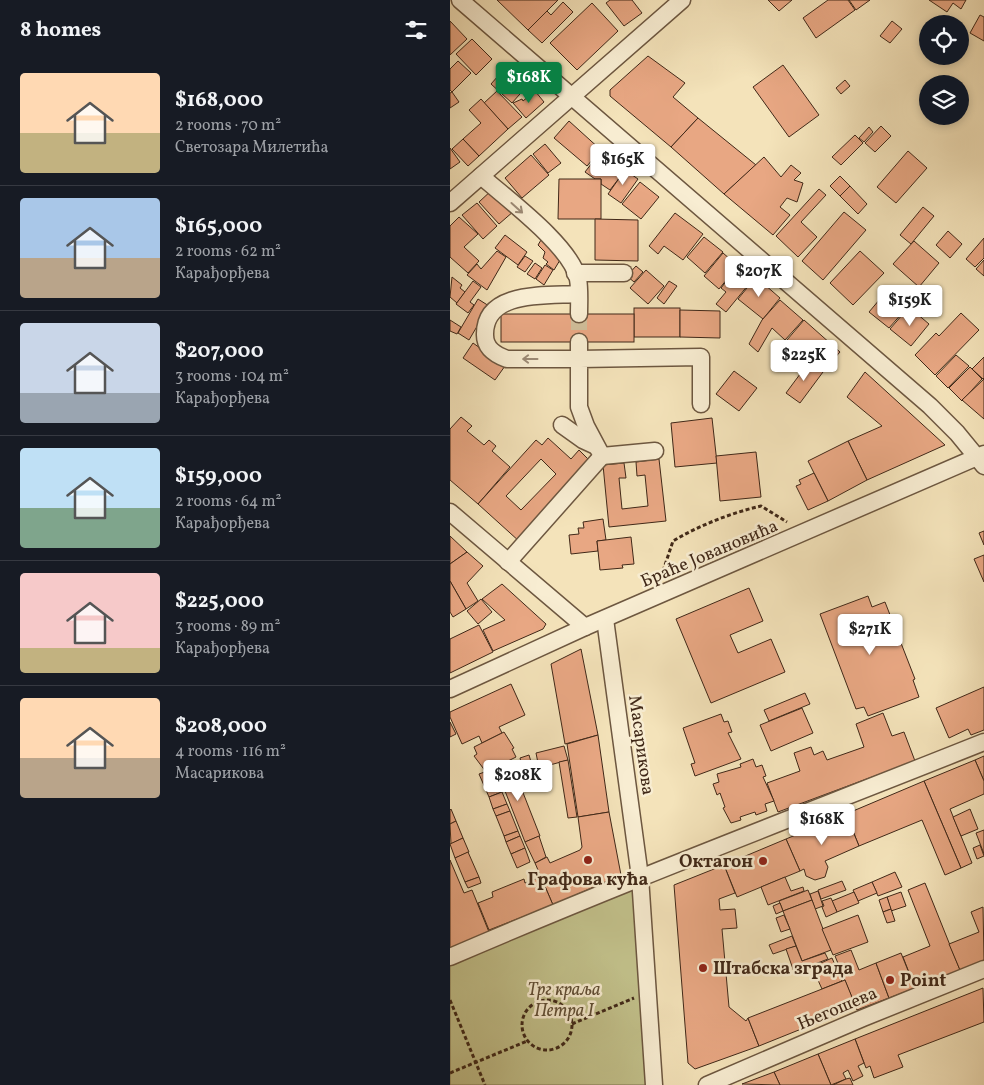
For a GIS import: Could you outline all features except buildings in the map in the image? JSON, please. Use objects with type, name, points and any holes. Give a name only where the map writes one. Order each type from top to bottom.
[{"type":"street","points":[[460,0],[930,406],[982,460]]},
{"type":"street","points":[[450,203],[682,0]]},
{"type":"street","points":[[481,176],[556,242],[578,278],[579,314]]},
{"type":"street","points":[[575,272],[624,273]]},
{"type":"street","points":[[578,294],[528,298],[501,303],[490,315],[485,328],[485,339],[489,348],[496,355],[507,359],[701,357],[701,404]]},
{"type":"street","points":[[579,342],[579,407],[599,451]]},
{"type":"street","points":[[562,425],[599,451],[655,451]]},
{"type":"street","points":[[508,562],[599,451]]},
{"type":"street","name":"Браће Јовановића","points":[[450,689],[605,619],[982,460]]},
{"type":"street","points":[[450,512],[585,628]]},
{"type":"street","name":"Масарикова","points":[[605,619],[640,877]]},
{"type":"street","points":[[450,957],[640,877],[984,742]]},
{"type":"street","points":[[640,877],[654,1085]]},
{"type":"street","name":"Његошева","points":[[707,1085],[863,1018],[984,969]]},
{"type":"path","points":[[654,598],[673,541],[688,532],[742,510],[761,506],[775,513],[804,534]]},
{"type":"path","points":[[572,1024],[648,992]]},
{"type":"path","points":[[450,1000],[485,1085]]},
{"type":"path","points":[[549,1000],[562,1005],[568,1010],[572,1024],[569,1037],[560,1047],[546,1050],[539,1049],[528,1041],[524,1035],[522,1020],[535,1003],[549,1000]]},
{"type":"path","points":[[450,1073],[528,1041]]},
{"type":"green space","name":"Трг краља Петра I","points":[[640,877],[654,1085],[450,1085],[450,957]]},
{"type":"tunnel","points":[[579,314],[579,342]]},
{"type":"place","name":"Графова кућа","points":[[588,860]]},
{"type":"place","name":"Октагон","points":[[763,861]]},
{"type":"place","name":"Штабска зграда","points":[[703,968]]},
{"type":"place","name":"Point","points":[[890,980]]}]
